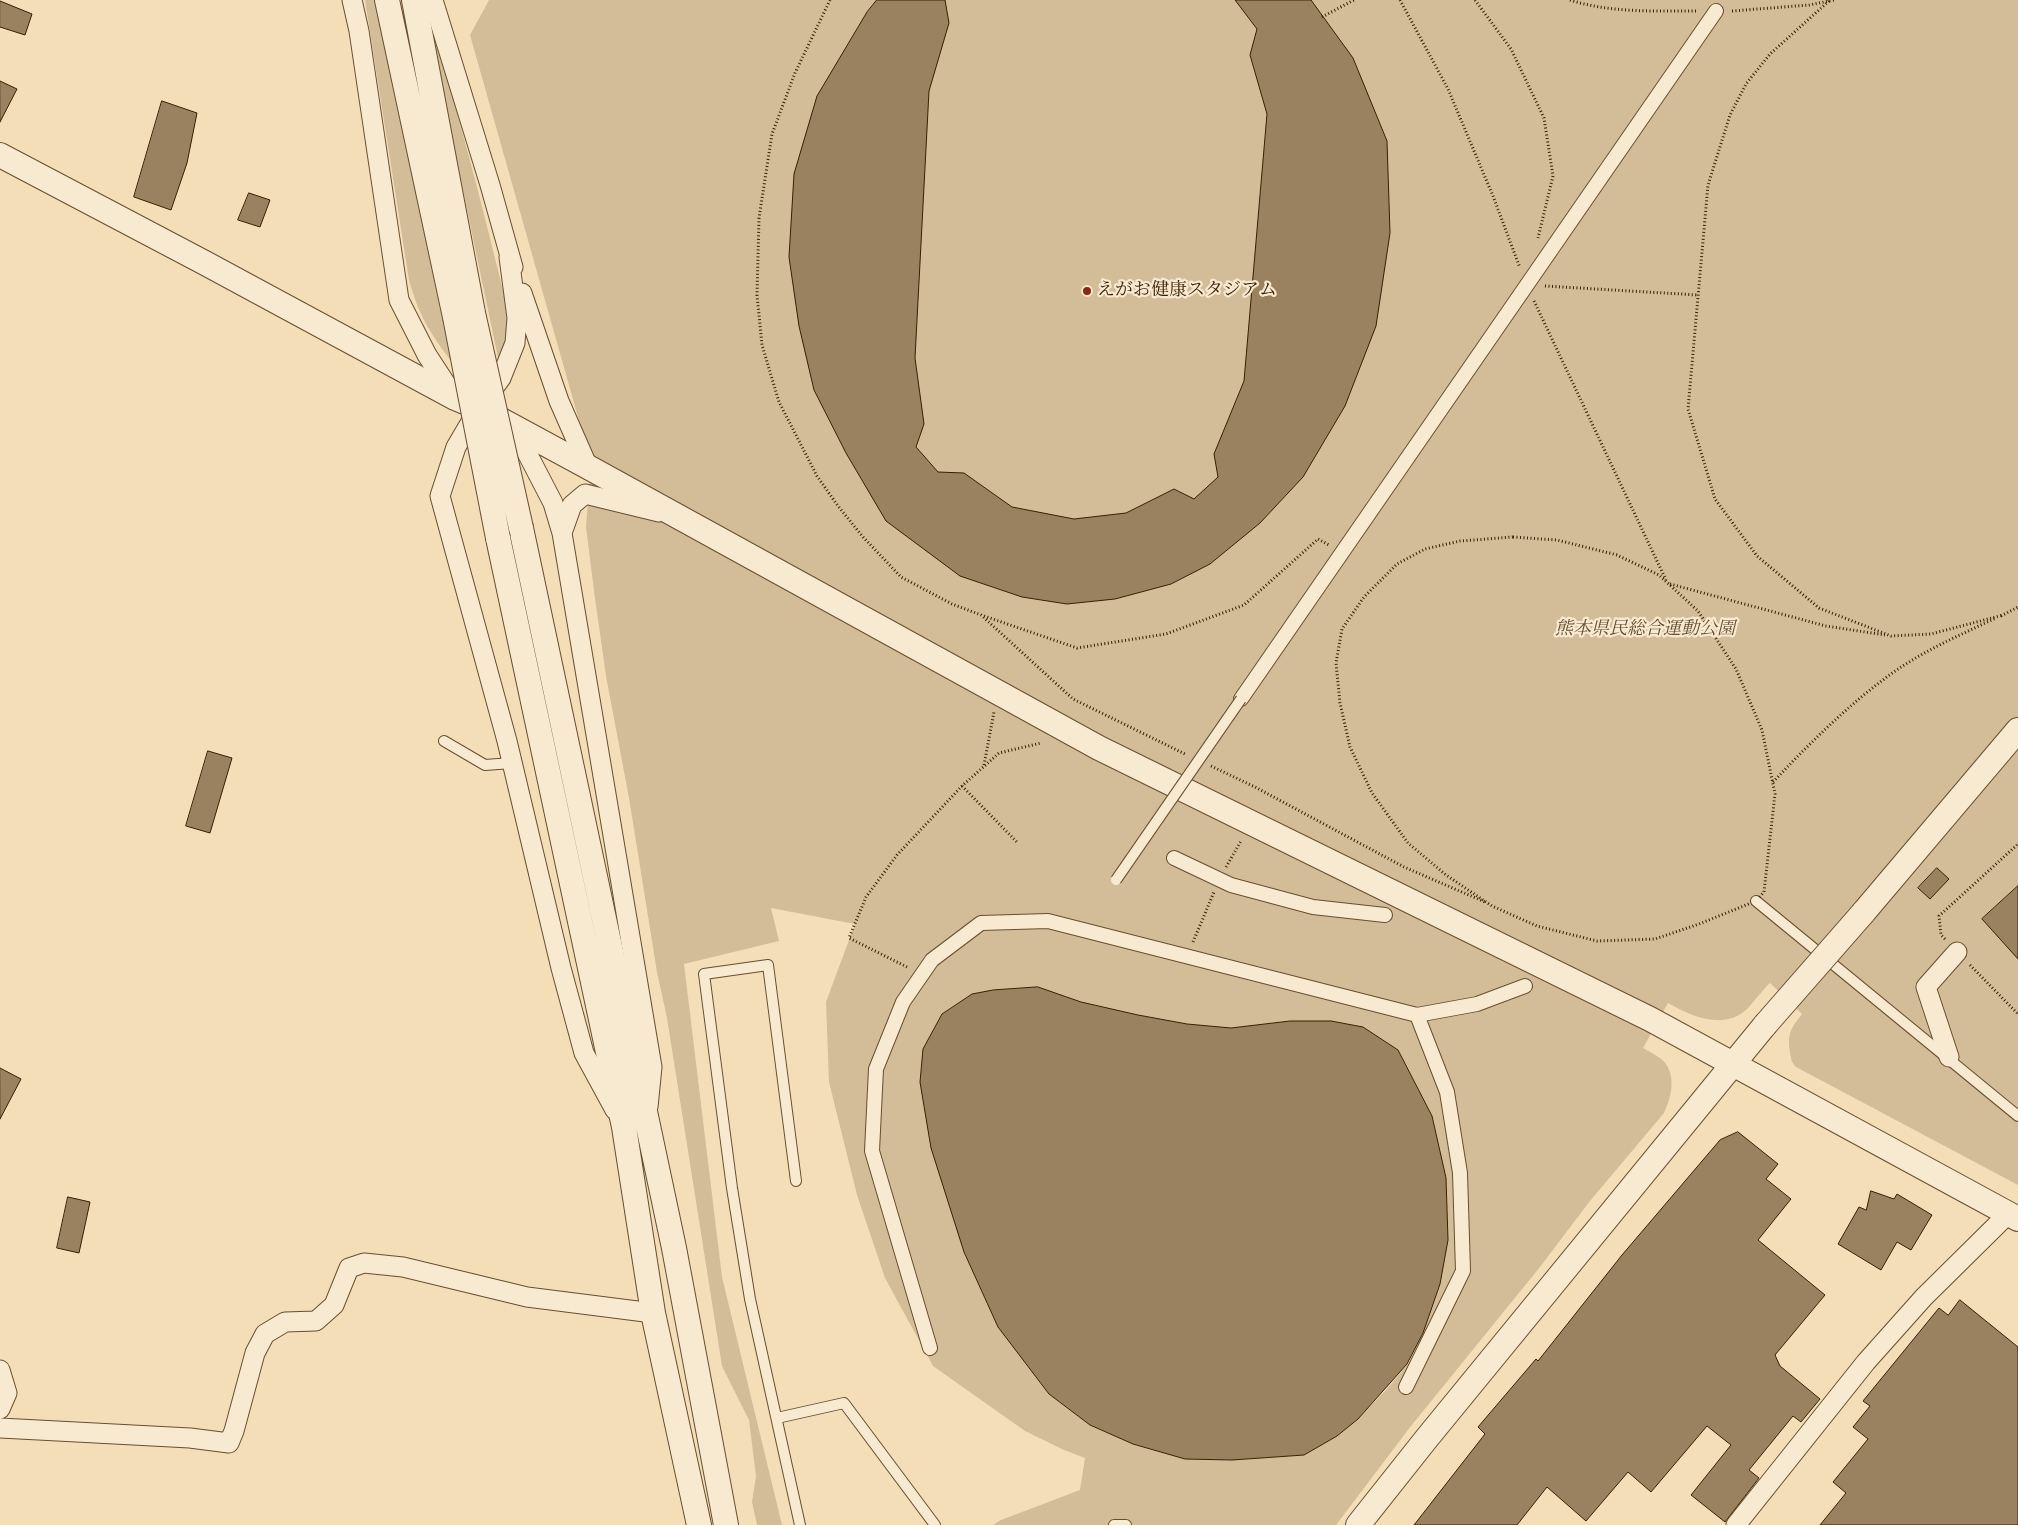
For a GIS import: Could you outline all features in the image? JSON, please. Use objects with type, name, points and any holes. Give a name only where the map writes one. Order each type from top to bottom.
[{"type":"street","points":[[352,0],[359,31],[399,300],[427,354],[455,398]]},
{"type":"street","points":[[387,0],[464,315],[521,528],[674,1248],[726,1525]]},
{"type":"street","points":[[414,0],[498,538],[624,1127],[653,1313],[699,1525]]},
{"type":"street","points":[[433,0],[490,185],[509,257],[559,401],[588,467]]},
{"type":"street","points":[[1241,699],[1716,11]]},
{"type":"street","points":[[0,155],[455,398],[479,408],[1099,748],[1650,1019],[2013,1216],[1924,1297],[1866,1362],[1736,1525]]},
{"type":"street","points":[[509,257],[517,318],[515,343],[501,378],[479,408],[456,447],[440,496],[512,763],[561,968],[584,1053],[624,1127]]},
{"type":"street","points":[[512,426],[553,503],[562,533],[652,1068],[647,1120]]},
{"type":"street","points":[[562,533],[572,504],[585,494],[678,516]]},
{"type":"street","points":[[1358,1525],[1433,1430],[1732,1064],[2018,730]]},
{"type":"street","points":[[1174,858],[1231,885],[1313,907],[1385,915]]},
{"type":"street","points":[[930,1348],[872,1151],[876,1069],[903,1002],[932,960],[981,923],[1048,921],[1417,1015],[1478,1004],[1525,986]]},
{"type":"street","points":[[1948,1057],[1926,987],[1957,952]]},
{"type":"street","points":[[1406,1387],[1463,1271],[1460,1173],[1447,1092],[1417,1015]]},
{"type":"street","points":[[0,1428],[190,1438],[228,1443],[234,1431],[256,1353],[264,1334],[285,1322],[316,1322],[334,1305],[349,1268],[364,1263],[403,1267],[527,1297],[653,1313]]},
{"type":"street","points":[[0,1370],[6,1393],[0,1409]]},
{"type":"lane","points":[[1116,880],[1241,699]]},
{"type":"lane","points":[[444,741],[485,765],[512,763]]},
{"type":"lane","points":[[1756,901],[2018,1116]]},
{"type":"lane","points":[[796,1181],[768,965],[704,974],[733,1197],[750,1299],[800,1525]]},
{"type":"lane","points":[[777,1418],[844,1403],[935,1525]]},
{"type":"lane","points":[[1114,1525],[1126,1525]]},
{"type":"path","points":[[830,0],[795,73],[772,134],[759,218],[757,295],[762,345],[779,402],[817,476],[862,537],[901,577],[952,604],[1076,648],[1166,634],[1244,605],[1318,538],[1342,553]]},
{"type":"path","points":[[1322,17],[1354,0]]},
{"type":"path","points":[[1400,0],[1448,89],[1493,196],[1527,285],[1668,584],[1826,626],[1891,636],[1931,634],[2003,615]]},
{"type":"path","points":[[1475,0],[1511,49],[1544,118],[1553,176],[1538,240]]},
{"type":"path","points":[[1829,1],[1770,54],[1746,84],[1730,115],[1708,185],[1688,409],[1715,499],[1757,556],[1819,608],[1891,636]]},
{"type":"path","points":[[1527,285],[1698,295]]},
{"type":"path","points":[[1203,762],[1404,867],[1537,926],[1597,941],[1655,939],[1756,901],[1764,892],[1775,794],[1762,730],[1736,669],[1698,611],[1659,575],[1617,555],[1557,540],[1512,537],[1460,541],[1425,549],[1397,564],[1364,597],[1342,629],[1336,663],[1340,703],[1350,747],[1372,793],[1408,843],[1446,875],[1492,906]]},
{"type":"path","points":[[1772,782],[1811,742],[1892,673],[1941,645],[2018,607]]},
{"type":"path","points":[[981,615],[1073,700],[1194,758]]},
{"type":"path","points":[[984,766],[995,710]]},
{"type":"path","points":[[907,967],[850,938],[866,897],[897,855],[962,786],[998,753],[1041,743]]},
{"type":"path","points":[[962,786],[1017,842]]},
{"type":"path","points":[[1188,956],[1219,880],[1241,841]]},
{"type":"path","points":[[2018,844],[1939,916],[1941,935],[2018,1014]]},
{"type":"green space","points":[[365,0],[376,0],[451,361],[426,323],[409,280]]},
{"type":"green space","points":[[423,0],[458,117],[509,315],[510,336],[500,367]]},
{"type":"green space","name":"熊本県民総合運動公園","points":[[489,0],[2018,0],[2018,1185],[1796,1067],[1791,1058],[1790,1036],[1793,1027],[1802,1014],[1770,983],[1747,1009],[1738,1016],[1728,1019],[1708,1019],[1687,1013],[1668,1003],[1643,1048],[1666,1064],[1671,1076],[1669,1101],[1664,1113],[1590,1201],[1540,1267],[1411,1426],[1336,1525],[993,1525],[1001,1520],[1080,1490],[1085,1458],[1025,1431],[933,1366],[885,1278],[857,1195],[829,1082],[826,1002],[855,924],[771,908],[779,941],[684,964],[722,1277],[782,1525],[757,1525],[752,1502],[756,1476],[749,1420],[722,1366],[667,1018],[657,972],[629,798],[606,676],[586,527],[591,463],[470,35]],"holes":[[[993,990],[1187,1024],[1231,1028],[1290,1021],[1331,1021],[1363,1027],[1398,1050],[1432,1116],[1446,1178],[1448,1240],[1440,1283],[1413,1358],[1358,1419],[1337,1436],[1304,1455],[1232,1460],[1185,1459],[1133,1444],[1090,1425],[1049,1394],[998,1327],[964,1252],[920,1082],[923,1049],[942,1014],[972,994]]]},
{"type":"building","points":[[877,0],[945,0],[949,23],[929,91],[915,358],[924,424],[916,447],[938,472],[964,473],[1012,507],[1074,519],[1126,513],[1174,489],[1194,499],[1218,477],[1214,454],[1244,381],[1267,114],[1250,55],[1257,29],[1235,0],[1311,0],[1353,58],[1387,141],[1390,233],[1376,326],[1345,406],[1303,477],[1260,523],[1210,564],[1171,584],[1115,599],[1067,604],[1022,597],[960,576],[886,521],[846,453],[814,390],[799,326],[789,257],[794,174],[817,96],[867,12]]},
{"type":"building","points":[[0,1],[32,14],[25,35],[0,27]]},
{"type":"building","points":[[0,81],[17,89],[0,122]]},
{"type":"building","points":[[162,101],[197,113],[187,163],[171,210],[134,197]]},
{"type":"building","points":[[249,193],[270,200],[260,227],[238,220]]},
{"type":"building","points":[[208,751],[232,758],[210,833],[186,826]]},
{"type":"building","points":[[1937,868],[1949,879],[1930,899],[1918,888]]},
{"type":"building","points":[[2018,886],[2018,959],[1982,919]]},
{"type":"building","points":[[1038,987],[1081,1002],[1187,1024],[1231,1028],[1290,1021],[1331,1021],[1363,1027],[1398,1050],[1432,1116],[1446,1178],[1448,1240],[1440,1284],[1423,1333],[1407,1364],[1358,1419],[1337,1436],[1304,1455],[1232,1460],[1185,1459],[1133,1444],[1090,1425],[1049,1394],[998,1327],[964,1252],[931,1148],[920,1082],[923,1049],[942,1014],[972,994],[993,990]]},
{"type":"building","points":[[0,1068],[21,1079],[0,1119]]},
{"type":"building","points":[[1738,1132],[1778,1164],[1766,1179],[1791,1199],[1758,1240],[1825,1295],[1775,1355],[1780,1366],[1820,1399],[1801,1422],[1793,1416],[1749,1470],[1759,1478],[1725,1522],[1691,1495],[1731,1445],[1707,1426],[1651,1492],[1628,1472],[1586,1521],[1547,1487],[1517,1525],[1414,1525],[1485,1434],[1478,1427],[1536,1359],[1538,1361],[1622,1255],[1720,1140]]},
{"type":"building","points":[[1871,1191],[1894,1199],[1897,1194],[1932,1215],[1911,1250],[1897,1242],[1881,1270],[1838,1244],[1859,1207],[1866,1210]]},
{"type":"building","points":[[68,1197],[90,1202],[79,1253],[57,1248]]},
{"type":"building","points":[[1960,1300],[2018,1347],[2018,1525],[1820,1525],[1846,1493],[1833,1482],[1868,1439],[1853,1427],[1870,1406],[1863,1401],[1939,1308],[1948,1315]]},
{"type":"place","name":"えがお健康スタジアム","points":[[1087,291]]}]
